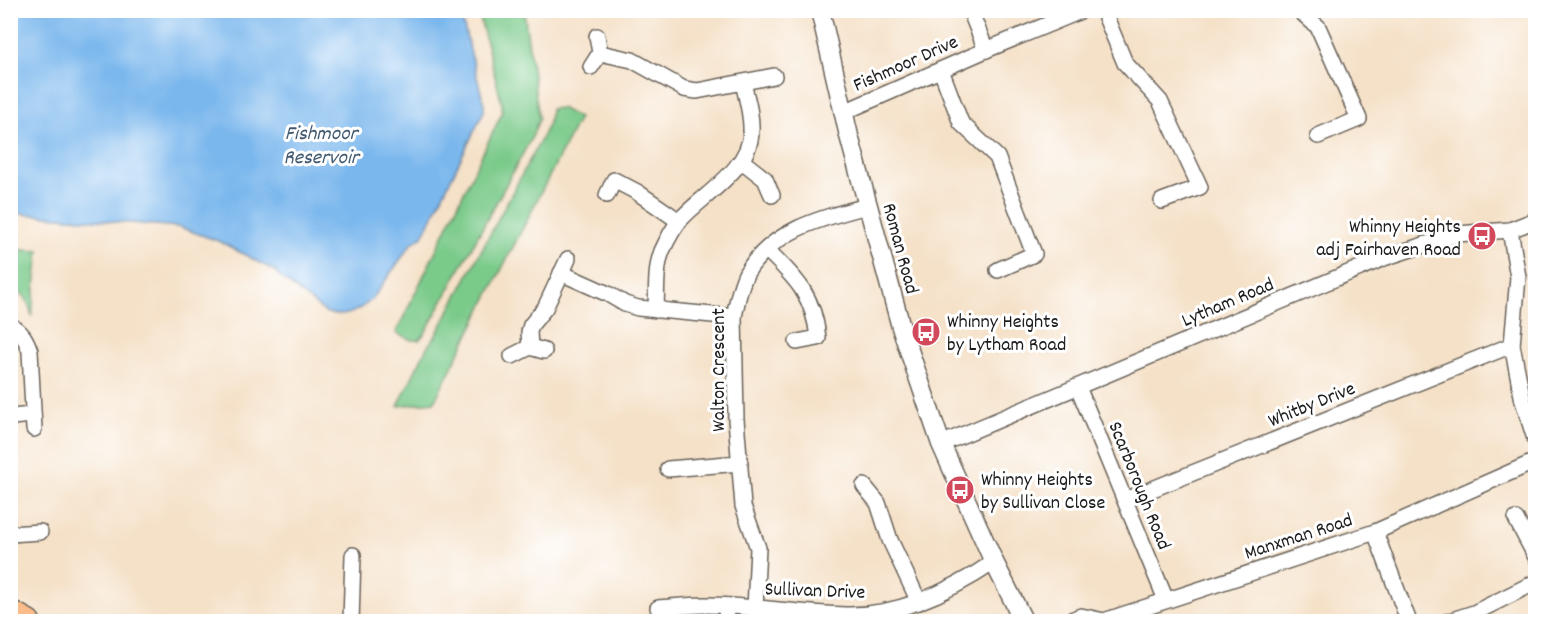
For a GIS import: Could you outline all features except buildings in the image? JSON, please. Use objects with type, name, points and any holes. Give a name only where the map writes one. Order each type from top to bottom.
[{"type":"highway","points":[[10,612],[28,621]]},
{"type":"street","name":"Roman Road","points":[[820,10],[867,206],[901,327],[940,444],[994,562],[1024,621]]},
{"type":"street","points":[[970,10],[986,50]]},
{"type":"street","name":"Fishmoor Drive","points":[[844,112],[1083,10]]},
{"type":"street","points":[[1103,10],[1125,63],[1160,101],[1200,187],[1162,201]]},
{"type":"street","points":[[1299,10],[1318,27],[1359,119],[1318,136]]},
{"type":"street","points":[[591,67],[600,53],[597,36]]},
{"type":"street","points":[[600,53],[632,60],[684,89],[697,91],[774,76]]},
{"type":"street","points":[[941,70],[961,123],[997,157],[1034,254],[998,270]]},
{"type":"street","points":[[656,310],[658,268],[662,252],[679,221],[742,161],[751,135],[750,116],[743,83]]},
{"type":"street","points":[[742,161],[765,179],[772,195]]},
{"type":"street","points":[[607,195],[614,180],[637,192],[679,221]]},
{"type":"street","name":"Walton Crescent","points":[[755,608],[758,548],[743,506],[736,419],[734,317],[747,273],[767,250],[793,230],[808,222],[867,206]]},
{"type":"street","name":"Lytham Road","points":[[940,444],[1384,258],[1457,234],[1510,230],[1536,220]]},
{"type":"street","points":[[1510,230],[1518,277],[1512,345],[1523,401],[1536,442]]},
{"type":"street","points":[[767,250],[802,287],[816,320],[818,338],[797,342]]},
{"type":"street","points":[[512,356],[537,349],[529,332],[531,325],[544,308],[565,266],[625,304],[656,310],[734,317]]},
{"type":"street","points":[[10,325],[27,340],[30,351],[33,422],[11,417]]},
{"type":"street","name":"Whitby Drive","points":[[1125,500],[1512,345]]},
{"type":"street","name":"Scarborough Road","points":[[1078,387],[1166,600]]},
{"type":"street","name":"Manxman Road","points":[[1066,621],[1081,616],[1104,621],[1375,532],[1536,461]]},
{"type":"street","points":[[668,469],[740,463]]},
{"type":"street","points":[[864,486],[878,503],[890,540],[919,602]]},
{"type":"street","points":[[1516,519],[1536,557]]},
{"type":"street","points":[[10,534],[40,532]]},
{"type":"street","points":[[1375,532],[1409,621]]},
{"type":"street","points":[[351,621],[353,555]]},
{"type":"street","name":"Sullivan Drive","points":[[658,608],[727,606],[847,619],[919,602],[972,577],[994,562]]},
{"type":"street","points":[[1446,621],[1474,613],[1536,582]]},
{"type":"street","points":[[726,621],[727,606]]},
{"type":"green space","points":[[478,11],[524,11],[539,119],[532,137],[425,333],[419,340],[411,340],[396,333],[502,113],[502,104]]},
{"type":"green space","points":[[561,108],[579,118],[434,402],[398,406],[427,347],[435,337],[542,137],[548,125],[551,109]]},
{"type":"green space","points":[[10,249],[39,251],[32,316],[28,302],[23,295],[11,290]]},
{"type":"water","name":"Fishmoor Reservoir","points":[[11,10],[460,11],[484,111],[423,236],[412,243],[368,303],[345,315],[332,314],[325,312],[275,271],[221,242],[179,227],[11,213]]},
{"type":"place","name":"Whinny Heights adj Fairhaven Road","points":[[1482,236]]},
{"type":"place","name":"Whinny Heights by Lytham Road","points":[[926,332]]},
{"type":"place","name":"Whinny Heights by Sullivan Close","points":[[960,490]]}]
